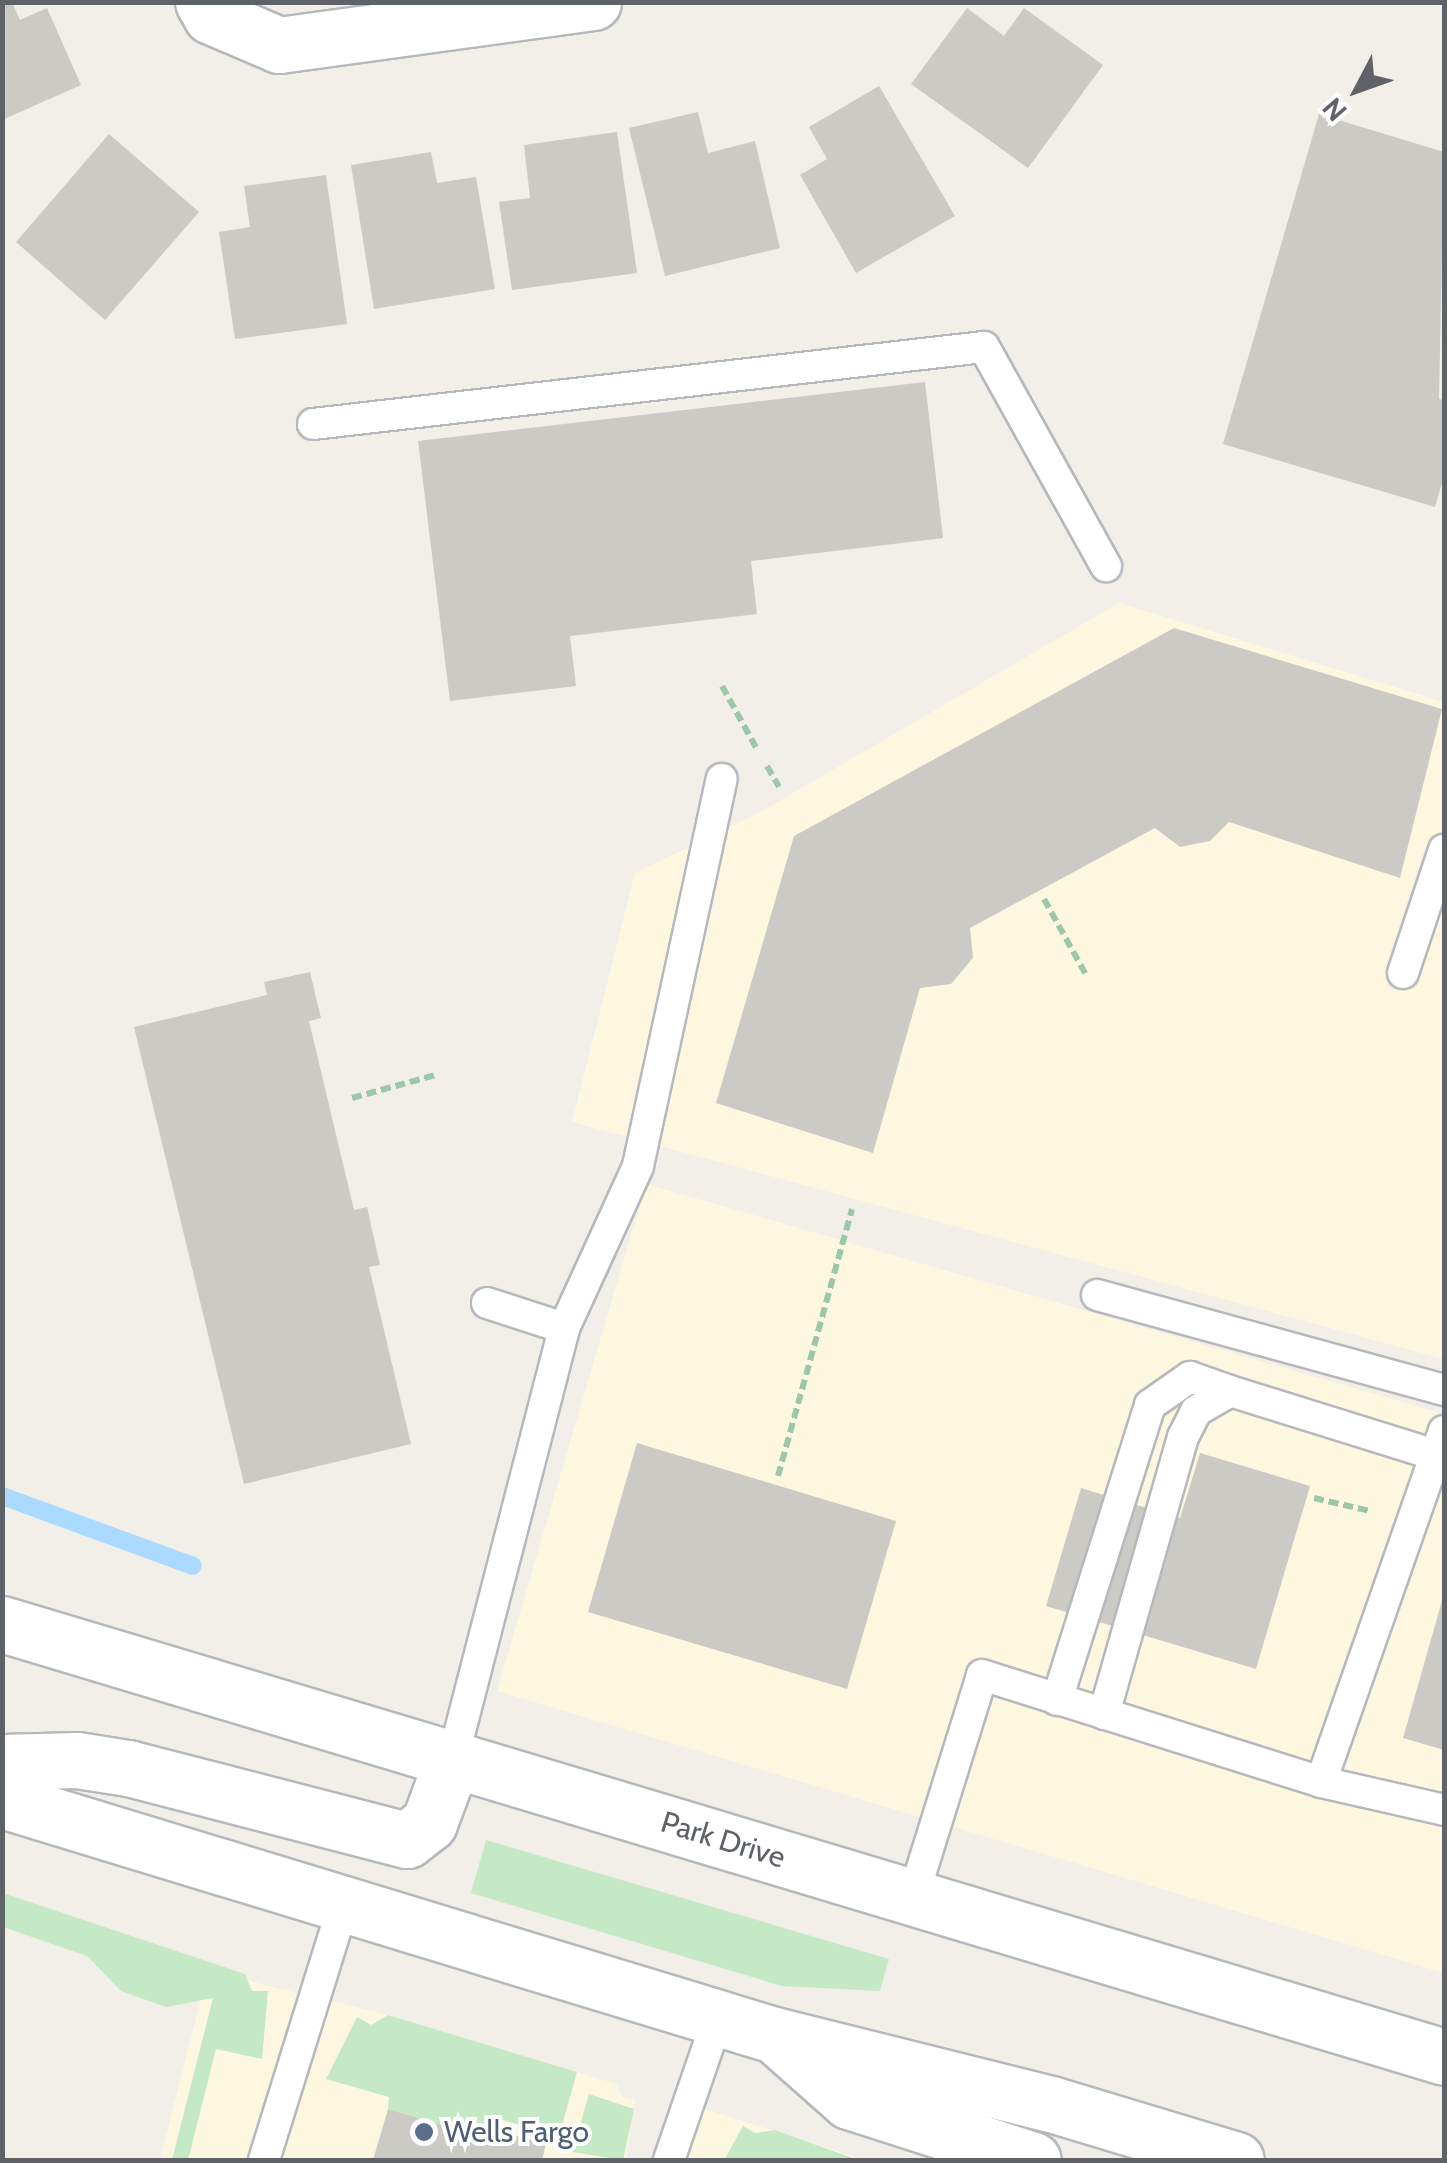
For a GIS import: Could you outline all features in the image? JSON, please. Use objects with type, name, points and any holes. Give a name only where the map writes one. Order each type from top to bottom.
[{"type":"main road","points":[[203,2],[212,16],[279,45],[593,2]]},
{"type":"main road","name":"Park Drive","points":[[2,1624],[1444,2057]]},
{"type":"main road","points":[[2,1762],[77,1760],[128,1768],[407,1840],[430,1823],[453,1758]]},
{"type":"main road","points":[[2,1800],[774,2035],[1052,2104],[1236,2160]]},
{"type":"main road","points":[[774,2035],[849,2101],[1033,2160]]},
{"type":"lane","points":[[313,424],[984,347],[1106,566]]},
{"type":"lane","points":[[453,1758],[564,1328],[638,1166],[722,779]]},
{"type":"lane","points":[[1403,973],[1444,850]]},
{"type":"lane","points":[[1097,1296],[1444,1390]]},
{"type":"lane","points":[[487,1302],[564,1328]]},
{"type":"lane","points":[[1057,1700],[1150,1405],[1190,1378],[1440,1443],[1321,1782]]},
{"type":"lane","points":[[1104,1714],[1183,1437],[1196,1411],[1230,1391]]},
{"type":"lane","points":[[913,1897],[982,1676],[1321,1782],[1444,1810]]},
{"type":"lane","points":[[264,2160],[343,1906]]},
{"type":"lane","points":[[670,2160],[718,2018]]},
{"type":"path","points":[[722,686],[778,787]]},
{"type":"path","points":[[1044,899],[1085,974]]},
{"type":"path","points":[[352,1098],[435,1075]]},
{"type":"path","points":[[778,1476],[852,1209]]},
{"type":"shaded area","points":[[1119,603],[1444,702],[1444,1359],[572,1122],[635,873],[757,814]]},
{"type":"shaded area","points":[[646,1184],[1444,1414],[1444,1973],[497,1691]]},
{"type":"shaded area","points":[[208,1971],[388,2015],[616,2084],[623,2097],[635,2100],[626,2160],[160,2160]]},
{"type":"shaded area","points":[[689,2104],[866,2160],[670,2160]]},
{"type":"green space","points":[[486,1840],[889,1959],[880,1991],[782,1986],[471,1893]]},
{"type":"green space","points":[[3,1893],[245,1974],[252,1991],[268,1991],[262,2059],[216,2049],[188,2160],[172,2160],[213,1998],[166,2007],[121,1991],[87,1956],[3,1927]]},
{"type":"green space","points":[[388,2015],[577,2072],[559,2136],[492,2117],[480,2136],[388,2109],[389,2097],[326,2079],[357,2017],[371,2025]]},
{"type":"green space","points":[[589,2094],[634,2109],[623,2160],[572,2152]]},
{"type":"green space","points":[[743,2126],[755,2133],[775,2130],[858,2160],[724,2160]]},
{"type":"building","points":[[2,2],[12,2],[20,20],[47,8],[81,85],[2,120]]},
{"type":"building","points":[[967,8],[1004,36],[1024,8],[1103,65],[1028,168],[911,84]]},
{"type":"building","points":[[879,86],[955,216],[856,273],[800,175],[827,159],[809,127]]},
{"type":"building","points":[[698,112],[708,153],[755,141],[780,248],[665,276],[629,128]]},
{"type":"building","points":[[1319,114],[1444,152],[1439,399],[1444,400],[1444,476],[1435,507],[1223,444]]},
{"type":"building","points":[[617,132],[637,273],[512,290],[499,202],[530,198],[524,145]]},
{"type":"building","points":[[109,134],[199,212],[105,320],[16,242]]},
{"type":"building","points":[[431,152],[437,183],[476,177],[495,289],[374,309],[351,165]]},
{"type":"building","points":[[326,175],[347,324],[235,339],[219,232],[250,227],[244,186]]},
{"type":"building","points":[[925,382],[943,538],[751,561],[757,614],[570,636],[576,686],[450,701],[418,441]]},
{"type":"building","points":[[1174,628],[1442,709],[1400,878],[1229,822],[1210,841],[1180,847],[1155,828],[970,928],[973,958],[951,984],[920,988],[873,1153],[716,1103],[794,836]]},
{"type":"building","points":[[310,972],[321,1018],[309,1021],[354,1210],[367,1207],[380,1265],[369,1267],[411,1444],[244,1484],[134,1027],[267,995],[264,982]]},
{"type":"building","points":[[637,1443],[896,1521],[847,1689],[588,1612]]},
{"type":"building","points":[[1200,1453],[1310,1486],[1256,1669],[1046,1606],[1081,1488],[1180,1518]]},
{"type":"building","points":[[1444,1597],[1444,1750],[1403,1738]]},
{"type":"building","name":"Wells Fargo","points":[[388,2109],[480,2136],[483,2126],[546,2144],[542,2160],[373,2160]]},
{"type":"waterway","points":[[2,1496],[193,1566]]},
{"type":"place","name":"Wells Fargo","points":[[424,2132]]}]
